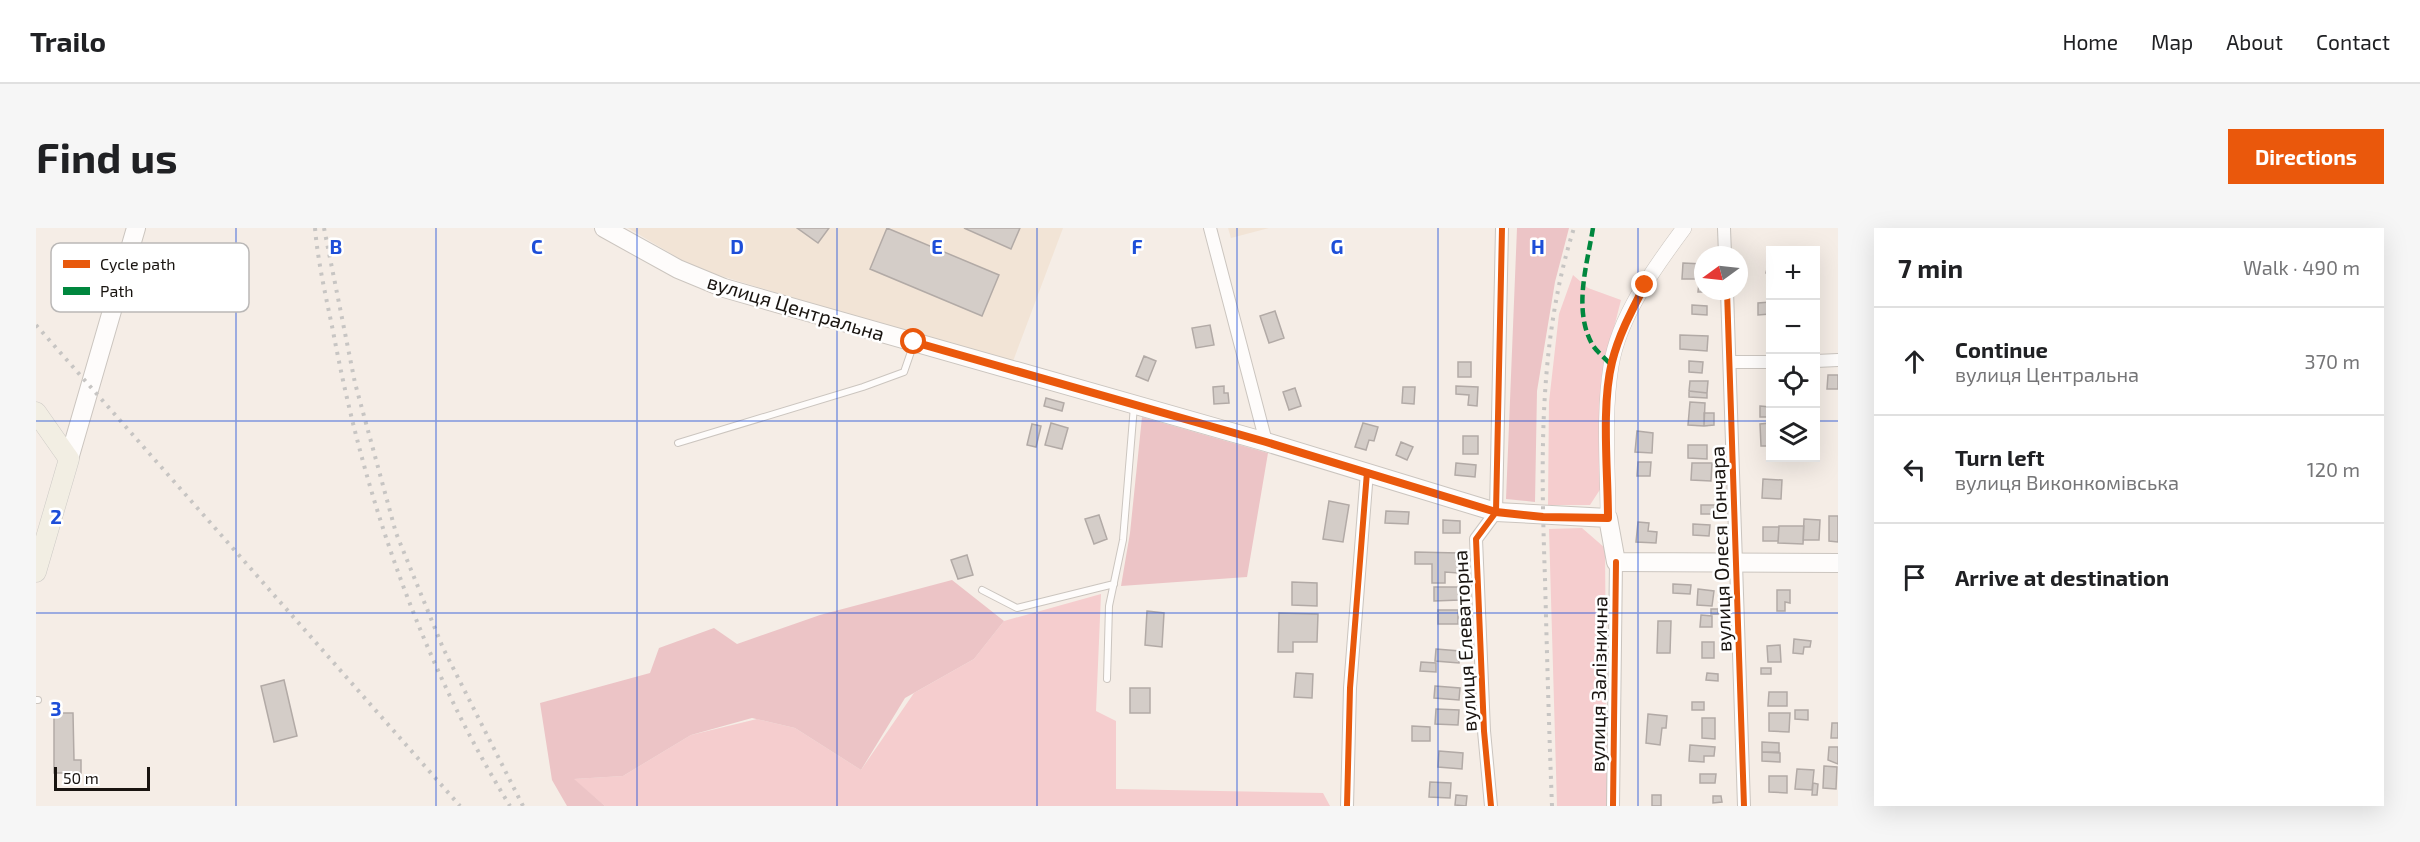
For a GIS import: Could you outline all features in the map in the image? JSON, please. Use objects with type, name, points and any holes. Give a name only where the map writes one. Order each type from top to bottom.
[{"type":"main road","points":[[132,243],[136,228]]},
{"type":"main road","name":"вулиця Центральна","points":[[604,228],[678,269],[724,288],[1266,442],[1496,512],[1543,517],[1608,518]]},
{"type":"main road","points":[[36,572],[112,312]]},
{"type":"main road","points":[[36,412],[69,459]]},
{"type":"main road","points":[[1608,518],[1616,562],[1838,563]]},
{"type":"street","points":[[1210,228],[1266,442]]},
{"type":"street","points":[[1496,512],[1502,228]]},
{"type":"street","points":[[1608,518],[1608,411],[1611,365],[1626,322],[1645,285],[1684,228]]},
{"type":"street","points":[[1724,228],[1725,246]]},
{"type":"street","name":"вулиця Олеся Гончара","points":[[1728,300],[1732,362],[1744,806]]},
{"type":"street","points":[[1820,361],[1838,360]]},
{"type":"street","points":[[1732,362],[1766,362]]},
{"type":"street","points":[[1347,806],[1350,688],[1367,472]]},
{"type":"street","name":"вулиця Елеваторна","points":[[1491,806],[1476,539],[1496,512]]},
{"type":"street","name":"вулиця Залізнична","points":[[1613,806],[1616,562]]},
{"type":"lane","points":[[678,443],[863,387],[904,372],[914,342]]},
{"type":"lane","points":[[1107,680],[1109,606],[1123,540],[1134,405]]},
{"type":"lane","points":[[982,590],[1017,608],[1114,584]]},
{"type":"shaded area","points":[[628,228],[1063,228],[1012,364],[695,268]]},
{"type":"shaded area","points":[[1228,228],[1269,228],[1231,238]]},
{"type":"shaded area","points":[[1517,228],[1569,228],[1555,282],[1537,391],[1535,502],[1506,499]]},
{"type":"shaded area","points":[[1573,275],[1588,288],[1621,300],[1601,379],[1601,488],[1590,505],[1548,505],[1549,402],[1559,314]]},
{"type":"shaded area","points":[[1142,417],[1268,453],[1247,577],[1121,586],[1130,533]]},
{"type":"shaded area","points":[[1582,528],[1605,548],[1607,806],[1557,806],[1549,529]]},
{"type":"shaded area","points":[[952,580],[1004,621],[974,659],[905,698],[861,770],[795,728],[752,718],[691,735],[623,776],[574,779],[605,806],[567,806],[552,780],[540,703],[650,673],[659,648],[714,628],[737,644],[820,615]]},
{"type":"shaded area","points":[[1101,594],[1096,711],[1116,721],[1116,789],[1323,793],[1330,806],[605,806],[573,779],[623,776],[691,735],[757,719],[795,728],[861,770],[914,693],[974,659],[1004,621]]},
{"type":"building","points":[[797,228],[829,228],[818,243]]},
{"type":"building","points":[[887,228],[999,275],[982,316],[870,269]]},
{"type":"building","points":[[964,228],[1020,228],[1011,249]]},
{"type":"building","points":[[1683,263],[1694,264],[1694,279],[1682,279]]},
{"type":"building","points":[[1766,302],[1766,314],[1758,315],[1758,303]]},
{"type":"building","points":[[1692,305],[1707,306],[1707,315],[1692,314]]},
{"type":"building","points":[[1275,311],[1284,338],[1269,343],[1260,316]]},
{"type":"building","points":[[1210,325],[1214,345],[1196,348],[1192,328]]},
{"type":"building","points":[[1680,335],[1708,336],[1707,351],[1680,349]]},
{"type":"building","points":[[1144,356],[1156,361],[1148,381],[1136,376]]},
{"type":"building","points":[[1689,361],[1703,362],[1702,373],[1689,372]]},
{"type":"building","points":[[1458,362],[1471,362],[1471,377],[1458,377]]},
{"type":"building","points":[[1828,375],[1838,375],[1838,389],[1827,389]]},
{"type":"building","points":[[1690,381],[1708,381],[1707,393],[1689,391]]},
{"type":"building","points":[[1224,386],[1224,393],[1228,393],[1229,403],[1214,404],[1213,387]]},
{"type":"building","points":[[1456,386],[1478,387],[1477,406],[1468,405],[1469,395],[1456,394]]},
{"type":"building","points":[[1403,387],[1415,387],[1414,404],[1402,403]]},
{"type":"building","points":[[1295,388],[1301,406],[1289,410],[1283,392]]},
{"type":"building","points":[[1689,391],[1707,393],[1707,398],[1689,397]]},
{"type":"building","points":[[1046,398],[1064,403],[1062,411],[1044,406]]},
{"type":"building","points":[[1690,402],[1705,403],[1704,426],[1688,425]]},
{"type":"building","points":[[1760,406],[1766,407],[1766,417],[1760,417]]},
{"type":"building","points":[[1704,413],[1714,413],[1714,425],[1704,426]]},
{"type":"building","points":[[1051,423],[1068,428],[1062,449],[1045,445]]},
{"type":"building","points":[[1363,423],[1378,427],[1374,441],[1369,440],[1366,450],[1355,447]]},
{"type":"building","points":[[1766,423],[1766,446],[1761,446],[1760,424]]},
{"type":"building","points":[[1032,424],[1041,426],[1036,447],[1027,445]]},
{"type":"building","points":[[1637,431],[1653,433],[1652,453],[1635,452]]},
{"type":"building","points":[[1463,436],[1478,436],[1478,454],[1463,454]]},
{"type":"building","points":[[1401,442],[1413,447],[1407,460],[1396,455]]},
{"type":"building","points":[[1688,445],[1707,445],[1707,459],[1688,458]]},
{"type":"building","points":[[1638,462],[1651,462],[1650,476],[1637,476]]},
{"type":"building","points":[[1456,463],[1476,465],[1475,477],[1455,475]]},
{"type":"building","points":[[1692,463],[1712,463],[1711,481],[1691,480]]},
{"type":"building","points":[[1763,479],[1782,480],[1781,499],[1762,498]]},
{"type":"building","points":[[1329,501],[1349,505],[1343,542],[1323,539]]},
{"type":"building","points":[[1701,505],[1717,505],[1717,514],[1701,514]]},
{"type":"building","points":[[1386,511],[1409,512],[1408,524],[1385,523]]},
{"type":"building","points":[[1099,515],[1107,539],[1094,544],[1085,519]]},
{"type":"building","points":[[1829,516],[1838,516],[1838,542],[1829,541]]},
{"type":"building","points":[[1804,519],[1820,520],[1819,540],[1803,540]]},
{"type":"building","points":[[1443,520],[1460,521],[1460,533],[1443,533]]},
{"type":"building","points":[[1638,522],[1649,523],[1648,531],[1657,532],[1656,543],[1636,542]]},
{"type":"building","points":[[1693,524],[1710,525],[1709,536],[1693,535]]},
{"type":"building","points":[[1779,526],[1804,526],[1803,544],[1778,543]]},
{"type":"building","points":[[1763,527],[1779,527],[1778,541],[1763,541]]},
{"type":"building","points":[[1415,552],[1459,553],[1458,573],[1445,572],[1445,583],[1432,583],[1432,564],[1415,564]]},
{"type":"building","points":[[967,555],[973,575],[958,579],[951,560]]},
{"type":"building","points":[[1292,582],[1317,583],[1317,606],[1292,605]]},
{"type":"building","points":[[1673,584],[1691,585],[1690,594],[1673,593]]},
{"type":"building","points":[[1434,587],[1460,587],[1460,600],[1434,601]]},
{"type":"building","points":[[1698,589],[1714,591],[1712,606],[1697,605]]},
{"type":"building","points":[[1777,590],[1790,590],[1790,603],[1785,602],[1785,611],[1777,611]]},
{"type":"building","points":[[1711,609],[1718,609],[1718,614],[1711,614]]},
{"type":"building","points":[[1438,610],[1458,610],[1458,624],[1438,624]]},
{"type":"building","points":[[1147,611],[1164,613],[1162,647],[1145,645]]},
{"type":"building","points":[[1279,613],[1318,614],[1317,642],[1293,642],[1293,652],[1278,652]]},
{"type":"building","points":[[1701,615],[1712,616],[1712,627],[1700,627]]},
{"type":"building","points":[[1658,621],[1671,621],[1670,653],[1657,653]]},
{"type":"building","points":[[1794,639],[1811,641],[1810,647],[1804,647],[1803,654],[1793,653]]},
{"type":"building","points":[[1702,642],[1714,642],[1714,658],[1702,658]]},
{"type":"building","points":[[1780,645],[1781,662],[1768,662],[1767,646]]},
{"type":"building","points":[[1436,649],[1460,651],[1459,663],[1435,661]]},
{"type":"building","points":[[1421,662],[1436,663],[1436,672],[1420,671]]},
{"type":"building","points":[[1761,668],[1771,668],[1771,674],[1761,674]]},
{"type":"building","points":[[1296,673],[1313,674],[1312,698],[1294,697]]},
{"type":"building","points":[[1707,673],[1718,674],[1718,681],[1706,680]]},
{"type":"building","points":[[284,680],[297,736],[274,742],[261,686]]},
{"type":"building","points":[[1435,686],[1460,688],[1459,700],[1434,698]]},
{"type":"building","points":[[1130,688],[1150,688],[1150,713],[1130,713]]},
{"type":"building","points":[[1769,692],[1787,692],[1787,706],[1768,706]]},
{"type":"building","points":[[1692,702],[1704,702],[1704,710],[1692,710]]},
{"type":"building","points":[[1436,709],[1459,710],[1458,725],[1435,724]]},
{"type":"building","points":[[1795,710],[1808,710],[1808,720],[1795,719]]},
{"type":"building","points":[[54,713],[73,713],[74,760],[81,760],[81,773],[54,773]]},
{"type":"building","points":[[1769,713],[1790,713],[1789,732],[1769,731]]},
{"type":"building","points":[[1648,714],[1667,716],[1666,728],[1662,728],[1660,745],[1646,743]]},
{"type":"building","points":[[1702,718],[1715,718],[1715,739],[1702,738]]},
{"type":"building","points":[[1832,723],[1838,723],[1838,738],[1831,738]]},
{"type":"building","points":[[1412,726],[1430,727],[1430,741],[1412,741]]},
{"type":"building","points":[[1762,742],[1779,743],[1779,752],[1762,752]]},
{"type":"building","points":[[1690,745],[1715,747],[1714,756],[1704,756],[1704,762],[1689,761]]},
{"type":"building","points":[[1829,747],[1838,747],[1838,764],[1828,760]]},
{"type":"building","points":[[1439,751],[1463,753],[1462,769],[1438,767]]},
{"type":"building","points":[[1762,752],[1780,753],[1780,762],[1762,761]]},
{"type":"building","points":[[1824,766],[1837,767],[1836,789],[1823,788]]},
{"type":"building","points":[[1797,769],[1814,770],[1812,790],[1795,789]]},
{"type":"building","points":[[1700,774],[1716,774],[1715,783],[1700,783]]},
{"type":"building","points":[[1769,776],[1787,776],[1787,793],[1769,792]]},
{"type":"building","points":[[1430,782],[1451,783],[1450,798],[1429,797]]},
{"type":"building","points":[[1813,783],[1818,784],[1817,795],[1812,795]]},
{"type":"building","points":[[1456,795],[1467,796],[1466,806],[1455,805]]},
{"type":"building","points":[[1652,795],[1661,795],[1661,806],[1652,806]]},
{"type":"building","points":[[1713,796],[1721,796],[1722,802],[1713,803]]},
{"type":"railway","points":[[315,228],[322,280],[346,393],[379,516],[423,636],[449,694],[510,806]]},
{"type":"railway","points":[[324,228],[355,383],[396,533],[443,648],[523,806]]},
{"type":"railway","points":[[1552,806],[1543,491],[1544,402],[1554,314],[1562,271],[1574,228]]},
{"type":"railway","points":[[36,325],[460,806]]},
{"type":"marked path","points":[[1593,228],[1583,287],[1583,316],[1592,344],[1611,365]]},
{"type":"cycle path","points":[[1491,806],[1484,731],[1476,539],[1496,512],[1502,228]]},
{"type":"cycle path","points":[[1727,300],[1744,806]]},
{"type":"cycle path","points":[[1347,806],[1350,688],[1367,472]]},
{"type":"cycle path","points":[[1613,806],[1616,562]]},
{"type":"route","points":[[914,342],[1266,442],[1496,512],[1543,517],[1608,518],[1608,411],[1611,365],[1617,342],[1645,285]]}]
